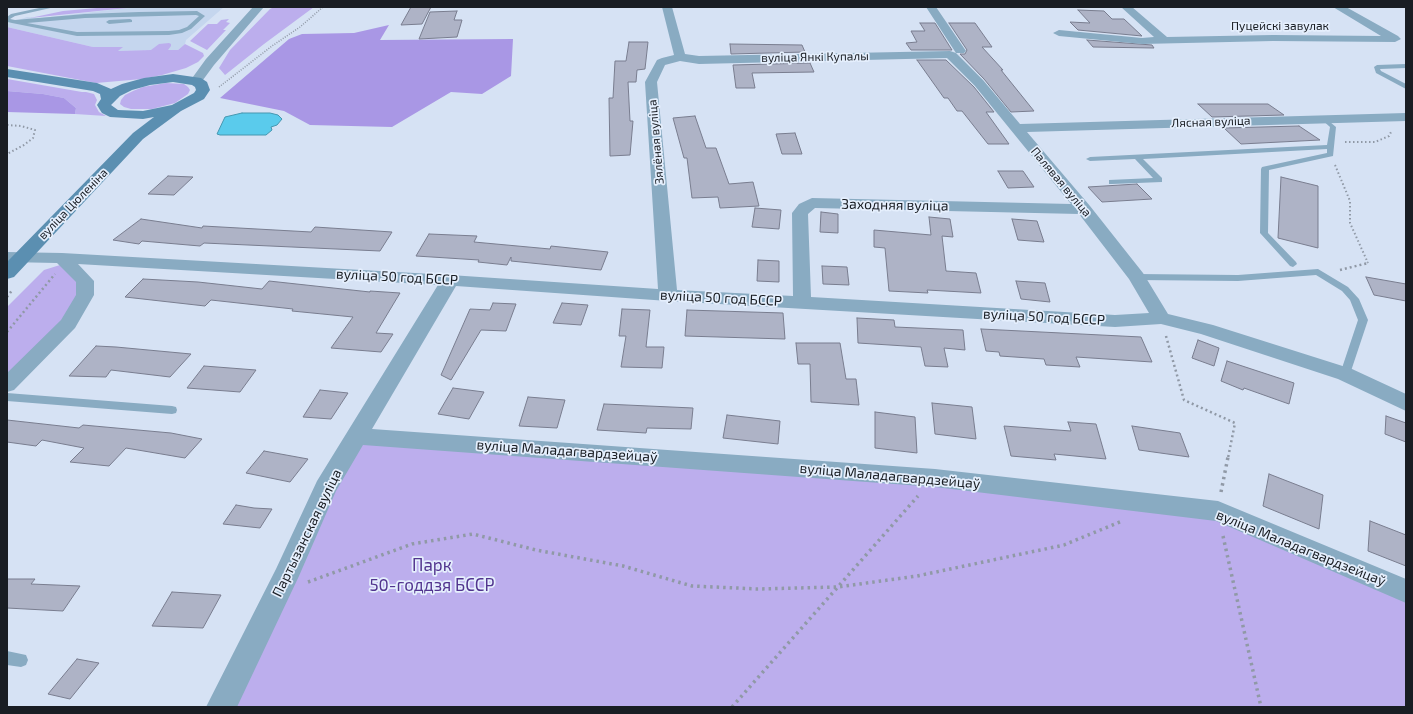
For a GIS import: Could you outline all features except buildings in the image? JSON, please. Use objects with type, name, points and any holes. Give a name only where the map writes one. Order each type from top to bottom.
[{"type":"main road","points":[[7,73],[97,87],[141,83],[173,78],[196,80]]},
{"type":"main road","name":"вуліца Цюленіна","points":[[108,99],[104,105],[107,110],[115,114],[128,116],[144,115],[176,108],[199,96],[203,90],[202,84],[196,80]]},
{"type":"main road","points":[[97,87],[106,92],[108,99],[121,90],[141,83]]},
{"type":"main road","name":"вуліца Цюленіна","points":[[7,273],[14,257],[138,136],[176,108]]},
{"type":"main road","points":[[128,116],[138,126],[138,136]]},
{"type":"street","points":[[196,80],[259,7]]},
{"type":"street","points":[[667,7],[680,57]]},
{"type":"street","name":"Палявая вуліца","points":[[931,7],[955,52],[1137,277],[1162,318]]},
{"type":"street","points":[[1126,7],[1164,40]]},
{"type":"street","points":[[1338,7],[1406,44]]},
{"type":"street","name":"Пуцейскі завулак","points":[[1059,33],[1124,40],[1274,38],[1395,39]]},
{"type":"street","name":"вуліца Янкі Купалы","points":[[680,57],[699,60],[955,52]]},
{"type":"street","name":"Зялёная вуліца","points":[[668,295],[651,82],[657,68],[661,64],[666,60],[680,57]]},
{"type":"street","points":[[173,78],[210,62]]},
{"type":"street","name":"Лясная вуліца","points":[[1017,128],[1403,117]]},
{"type":"street","name":"Заходняя вуліца","points":[[802,303],[800,213],[805,207],[812,203],[1084,210]]},
{"type":"street","name":"вуліца 50 год БССР","points":[[14,257],[58,258],[450,280],[668,295],[1115,321],[1162,318],[1213,331],[1345,374],[1406,403]]},
{"type":"street","points":[[7,385],[68,324],[85,295],[85,281],[58,258]]},
{"type":"street","name":"Партызанская вуліца","points":[[221,707],[278,594],[325,488],[450,280]]},
{"type":"street","name":"вуліца Маладагвардзейцаў","points":[[357,436],[935,478],[1218,511],[1406,591]]},
{"type":"lane","points":[[15,22],[85,16],[139,14],[197,13],[202,16],[189,28],[180,32],[114,34],[77,34],[8,21],[7,19],[21,13],[52,7]]},
{"type":"lane","points":[[114,34],[148,7]]},
{"type":"lane","points":[[106,22],[130,21]]},
{"type":"lane","points":[[15,22],[98,22]]},
{"type":"lane","points":[[42,27],[78,27]]},
{"type":"lane","points":[[93,27],[122,27]]},
{"type":"lane","points":[[1406,66],[1377,67],[1378,72],[1406,88]]},
{"type":"lane","points":[[1324,119],[1333,127],[1330,148]]},
{"type":"lane","points":[[1090,159],[1330,148]]},
{"type":"lane","points":[[1292,264],[1264,233],[1265,169],[1330,148]]},
{"type":"lane","points":[[1112,182],[1159,180],[1137,157]]},
{"type":"lane","points":[[1137,277],[1238,278],[1318,272],[1345,289],[1354,299],[1363,320],[1345,374]]},
{"type":"lane","points":[[7,397],[172,410]]},
{"type":"path","points":[[218,88],[272,46],[300,27],[323,7]]},
{"type":"path","points":[[1318,272],[1344,269],[1368,263],[1350,223],[1350,201],[1330,148],[1375,142],[1388,136],[1403,117]]},
{"type":"path","points":[[7,125],[21,126],[35,130],[33,138],[24,145],[7,154]]},
{"type":"path","points":[[7,332],[57,272],[58,258]]},
{"type":"path","points":[[1162,318],[1184,400],[1235,423],[1218,511],[1261,707]]},
{"type":"path","points":[[732,707],[935,478]]},
{"type":"path","points":[[278,594],[412,544],[473,534],[536,550],[623,566],[692,586],[758,589],[838,587],[917,576],[1064,545],[1128,519]]},
{"type":"shaded area","points":[[137,7],[224,7],[186,40],[185,44],[178,50],[117,51],[122,47],[93,47],[7,27],[7,24],[27,17],[40,18]]},
{"type":"shaded area","points":[[389,25],[380,40],[513,39],[511,76],[482,94],[451,92],[392,127],[310,125],[284,111],[220,98],[289,39],[302,34],[354,33]]},
{"type":"shaded area","points":[[7,91],[43,94],[64,98],[76,108],[75,114],[7,112]]},
{"type":"green space","points":[[108,7],[137,7],[30,18],[63,11]]},
{"type":"green space","points":[[274,7],[314,7],[225,75],[219,68],[230,50],[270,9]]},
{"type":"green space","points":[[229,19],[226,22],[230,23],[223,30],[226,30],[207,50],[190,41],[208,24],[217,24],[221,20]]},
{"type":"green space","points":[[7,27],[93,47],[123,47],[118,51],[151,50],[159,44],[169,43],[171,46],[168,50],[178,50],[185,44],[203,53],[204,56],[198,62],[186,68],[162,75],[142,79],[96,83],[7,66]]},
{"type":"green space","points":[[7,79],[94,94],[97,100],[95,105],[99,112],[106,116],[75,114],[76,108],[64,98],[43,94],[7,91]]},
{"type":"green space","points":[[166,83],[184,84],[190,90],[188,94],[175,103],[152,109],[131,109],[120,104],[125,95],[133,91],[143,87]]},
{"type":"green space","points":[[60,265],[73,273],[85,295],[7,379],[7,307],[44,270]]},
{"type":"green space","name":"Парк 50-годдзя БССР","points":[[357,436],[1218,511],[1406,591],[1406,707],[221,707]]},
{"type":"water","points":[[242,113],[270,113],[278,115],[282,119],[277,125],[271,127],[272,130],[266,135],[217,134],[225,117]]}]
